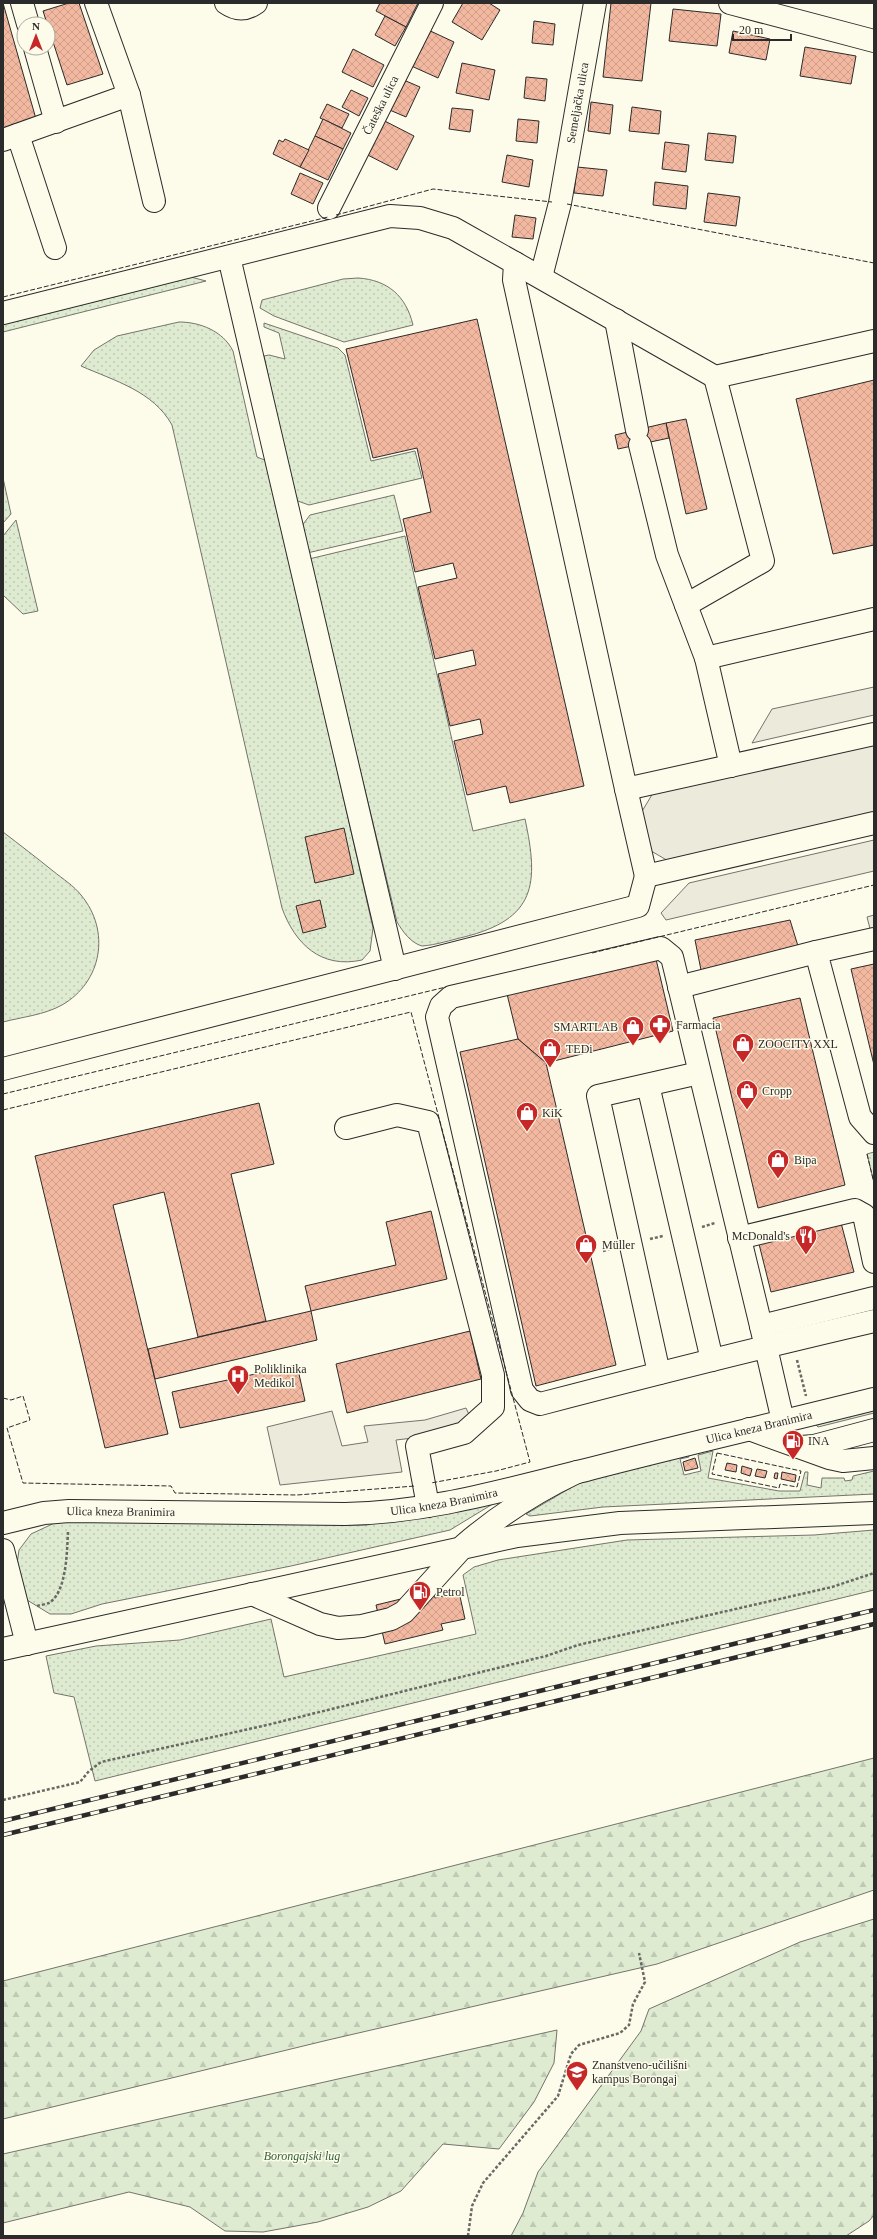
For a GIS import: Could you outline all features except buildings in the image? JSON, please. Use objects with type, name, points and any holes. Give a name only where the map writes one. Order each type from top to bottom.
[{"type":"street","points":[[22,3],[26,16]]},
{"type":"street","points":[[96,3],[129,95],[154,201]]},
{"type":"street","points":[[226,3],[239,9],[250,7],[256,3]]},
{"type":"street","name":"Čateška ulica","points":[[329,208],[432,3]]},
{"type":"street","name":"Semeljačka ulica","points":[[541,277],[560,203],[595,3]]},
{"type":"street","points":[[730,3],[874,41]]},
{"type":"street","points":[[37,56],[56,122]]},
{"type":"street","points":[[55,248],[10,138],[129,95]]},
{"type":"street","points":[[3,313],[390,216],[420,218],[453,228],[715,376],[874,341]]},
{"type":"street","points":[[229,257],[396,969]]},
{"type":"street","points":[[3,1069],[638,906],[646,876],[514,280],[515,263]]},
{"type":"street","points":[[616,320],[638,437],[667,555],[706,658],[731,766]]},
{"type":"street","points":[[686,605],[763,562],[715,376]]},
{"type":"street","points":[[706,658],[874,619]]},
{"type":"street","points":[[626,790],[874,734]]},
{"type":"street","points":[[646,876],[874,823]]},
{"type":"street","points":[[680,987],[816,952],[874,939]]},
{"type":"street","points":[[783,1421],[764,1336],[672,957],[661,948],[451,997],[441,1006],[437,1017],[522,1390],[530,1400],[540,1404],[712,1360],[764,1336],[874,1298]]},
{"type":"street","points":[[816,952],[860,1117],[874,1134]]},
{"type":"street","points":[[659,1373],[598,1096],[699,1073]]},
{"type":"street","points":[[648,1085],[712,1360]]},
{"type":"street","points":[[346,1128],[398,1115],[428,1122],[493,1375],[493,1407],[464,1433],[418,1446],[428,1506]]},
{"type":"street","points":[[739,1238],[855,1210],[869,1220],[874,1262]]},
{"type":"street","points":[[764,1336],[874,1321]]},
{"type":"street","name":"Ulica kneza Branimira","points":[[3,1523],[44,1513],[70,1511],[368,1514],[428,1506],[577,1472],[874,1399]]},
{"type":"street","points":[[749,1429],[824,1456],[843,1461],[874,1458]]},
{"type":"street","points":[[799,1447],[814,1446],[874,1430]]},
{"type":"street","points":[[824,1456],[874,1445]]},
{"type":"street","points":[[252,1594],[320,1624],[338,1628],[362,1626],[390,1619],[404,1612],[462,1548],[507,1511],[539,1490],[577,1472]]},
{"type":"street","points":[[3,1649],[517,1536],[586,1526],[874,1513]]},
{"type":"street","points":[[3,1550],[27,1644]]},
{"type":"path","points":[[797,1359],[807,1401]]},
{"type":"path","points":[[35,1607],[49,1603],[58,1594],[66,1564],[69,1526]]},
{"type":"path","points":[[3,1800],[80,1782],[89,1771],[101,1762],[267,1725],[546,1656],[578,1644],[832,1587],[874,1573]]},
{"type":"path","points":[[468,2236],[472,2206],[483,2183],[558,2096],[571,2054],[579,2045],[620,2033],[629,2025],[632,2004],[645,1982],[639,1953]]},
{"type":"green space","points":[[187,276],[206,281],[3,332],[3,323]]},
{"type":"green space","points":[[358,278],[378,282],[394,291],[406,306],[413,325],[344,342],[274,316],[260,308],[262,300],[343,279]]},
{"type":"green space","points":[[179,322],[187,322],[210,329],[229,344],[233,351],[257,457],[267,461],[373,928],[370,951],[362,960],[347,962],[334,961],[322,957],[312,951],[302,943],[294,933],[282,908],[172,425],[164,413],[144,395],[120,382],[81,366],[94,350],[117,336]]},
{"type":"green space","points":[[264,323],[338,348],[345,355],[371,461],[415,451],[422,478],[309,505],[295,500],[264,356],[269,355],[285,359],[279,333],[264,327]]},
{"type":"green space","points":[[3,478],[11,514],[3,523]]},
{"type":"green space","points":[[394,495],[403,531],[307,553],[301,527],[310,515]]},
{"type":"green space","points":[[16,520],[38,611],[23,614],[3,595],[3,536]]},
{"type":"green space","points":[[405,536],[473,831],[525,819],[532,862],[531,880],[527,896],[519,909],[506,920],[488,929],[464,937],[438,944],[422,946],[411,940],[397,922],[309,559]]},
{"type":"green space","points":[[3,832],[81,895],[90,909],[96,924],[99,940],[98,955],[94,970],[76,995],[62,1005],[48,1011],[3,1022]]},
{"type":"green space","points":[[874,1152],[874,1183],[867,1154]]},
{"type":"green space","points":[[874,1409],[874,1413],[818,1427],[816,1425]]},
{"type":"green space","points":[[713,1451],[708,1478],[779,1491],[800,1491],[805,1472],[808,1472],[807,1485],[821,1488],[822,1478],[844,1478],[845,1481],[852,1480],[853,1476],[874,1471],[874,1494],[603,1507],[530,1516],[526,1514],[584,1480],[688,1454],[689,1457],[680,1459],[684,1475],[701,1471],[698,1455]]},
{"type":"green space","points":[[496,1502],[450,1530],[291,1566],[102,1604],[71,1614],[50,1614],[27,1600],[20,1587],[16,1571],[19,1550],[31,1534],[61,1520]]},
{"type":"green space","points":[[874,1530],[874,1590],[95,1781],[74,1697],[54,1693],[46,1656],[96,1646],[180,1640],[271,1619],[284,1677],[476,1634],[463,1575],[474,1567],[498,1560],[627,1540],[814,1535]]},
{"type":"green space","points":[[874,1758],[874,1890],[657,1964],[328,2040],[3,2119],[3,1981]]},
{"type":"green space","points":[[874,1919],[874,2215],[869,2221],[846,2236],[511,2236],[523,2213],[538,2172],[641,2031],[649,2009],[800,1942]]},
{"type":"green space","name":"Borongajski lug","points":[[557,2030],[554,2063],[534,2102],[499,2149],[443,2144],[401,2191],[368,2207],[318,2222],[263,2232],[225,2231],[190,2207],[129,2192],[3,2223],[3,2154]]},
{"type":"shaded area","points":[[874,687],[874,715],[752,743],[772,709]]},
{"type":"shaded area","points":[[874,743],[874,814],[670,862],[646,848],[641,813],[653,793]]},
{"type":"shaded area","points":[[874,840],[874,871],[666,920],[661,913],[689,883]]},
{"type":"shaded area","points":[[874,915],[874,944],[867,917]]},
{"type":"shaded area","points":[[466,1408],[472,1421],[430,1436],[396,1440],[402,1472],[280,1485],[267,1427],[332,1411],[342,1446],[368,1442],[364,1426],[425,1420]]},
{"type":"railway","points":[[3,1821],[874,1610]]},
{"type":"railway","points":[[3,1835],[874,1624]]},
{"type":"fence","points":[[336,215],[433,189],[552,202]]},
{"type":"fence","points":[[567,204],[874,263]]},
{"type":"fence","points":[[3,297],[328,217]]},
{"type":"fence","points":[[592,953],[874,885]]},
{"type":"fence","points":[[3,1094],[446,987]]},
{"type":"fence","points":[[3,1110],[411,1012],[530,1462],[496,1471],[431,1483]]},
{"type":"fence","points":[[867,1154],[874,1183]]},
{"type":"fence","points":[[3,1398],[11,1400],[23,1396],[30,1420],[7,1428],[23,1483],[171,1486],[175,1493],[297,1495],[415,1486]]},
{"type":"fence","points":[[717,1453],[801,1471],[797,1487],[780,1484],[779,1488],[712,1474],[717,1453]]},
{"type":"place","name":"Farmacia","points":[[660,1044]]},
{"type":"place","name":"SMARTLAB","points":[[633,1046]]},
{"type":"place","name":"ZOOCITY XXL","points":[[743,1064]]},
{"type":"place","name":"TEDi","points":[[550,1068]]},
{"type":"place","name":"Cropp","points":[[747,1110]]},
{"type":"place","name":"KiK","points":[[527,1132]]},
{"type":"place","name":"Bipa","points":[[778,1180]]},
{"type":"place","name":"McDonald's","points":[[806,1256]]},
{"type":"place","name":"Müller","points":[[586,1264]]},
{"type":"place","name":"Poliklinika Medikol","points":[[238,1396]]},
{"type":"place","name":"INA","points":[[793,1460]]},
{"type":"place","name":"Petrol","points":[[420,1612]]},
{"type":"place","name":"Znanstveno-učilišni kampus Borongaj","points":[[577,2092]]}]
